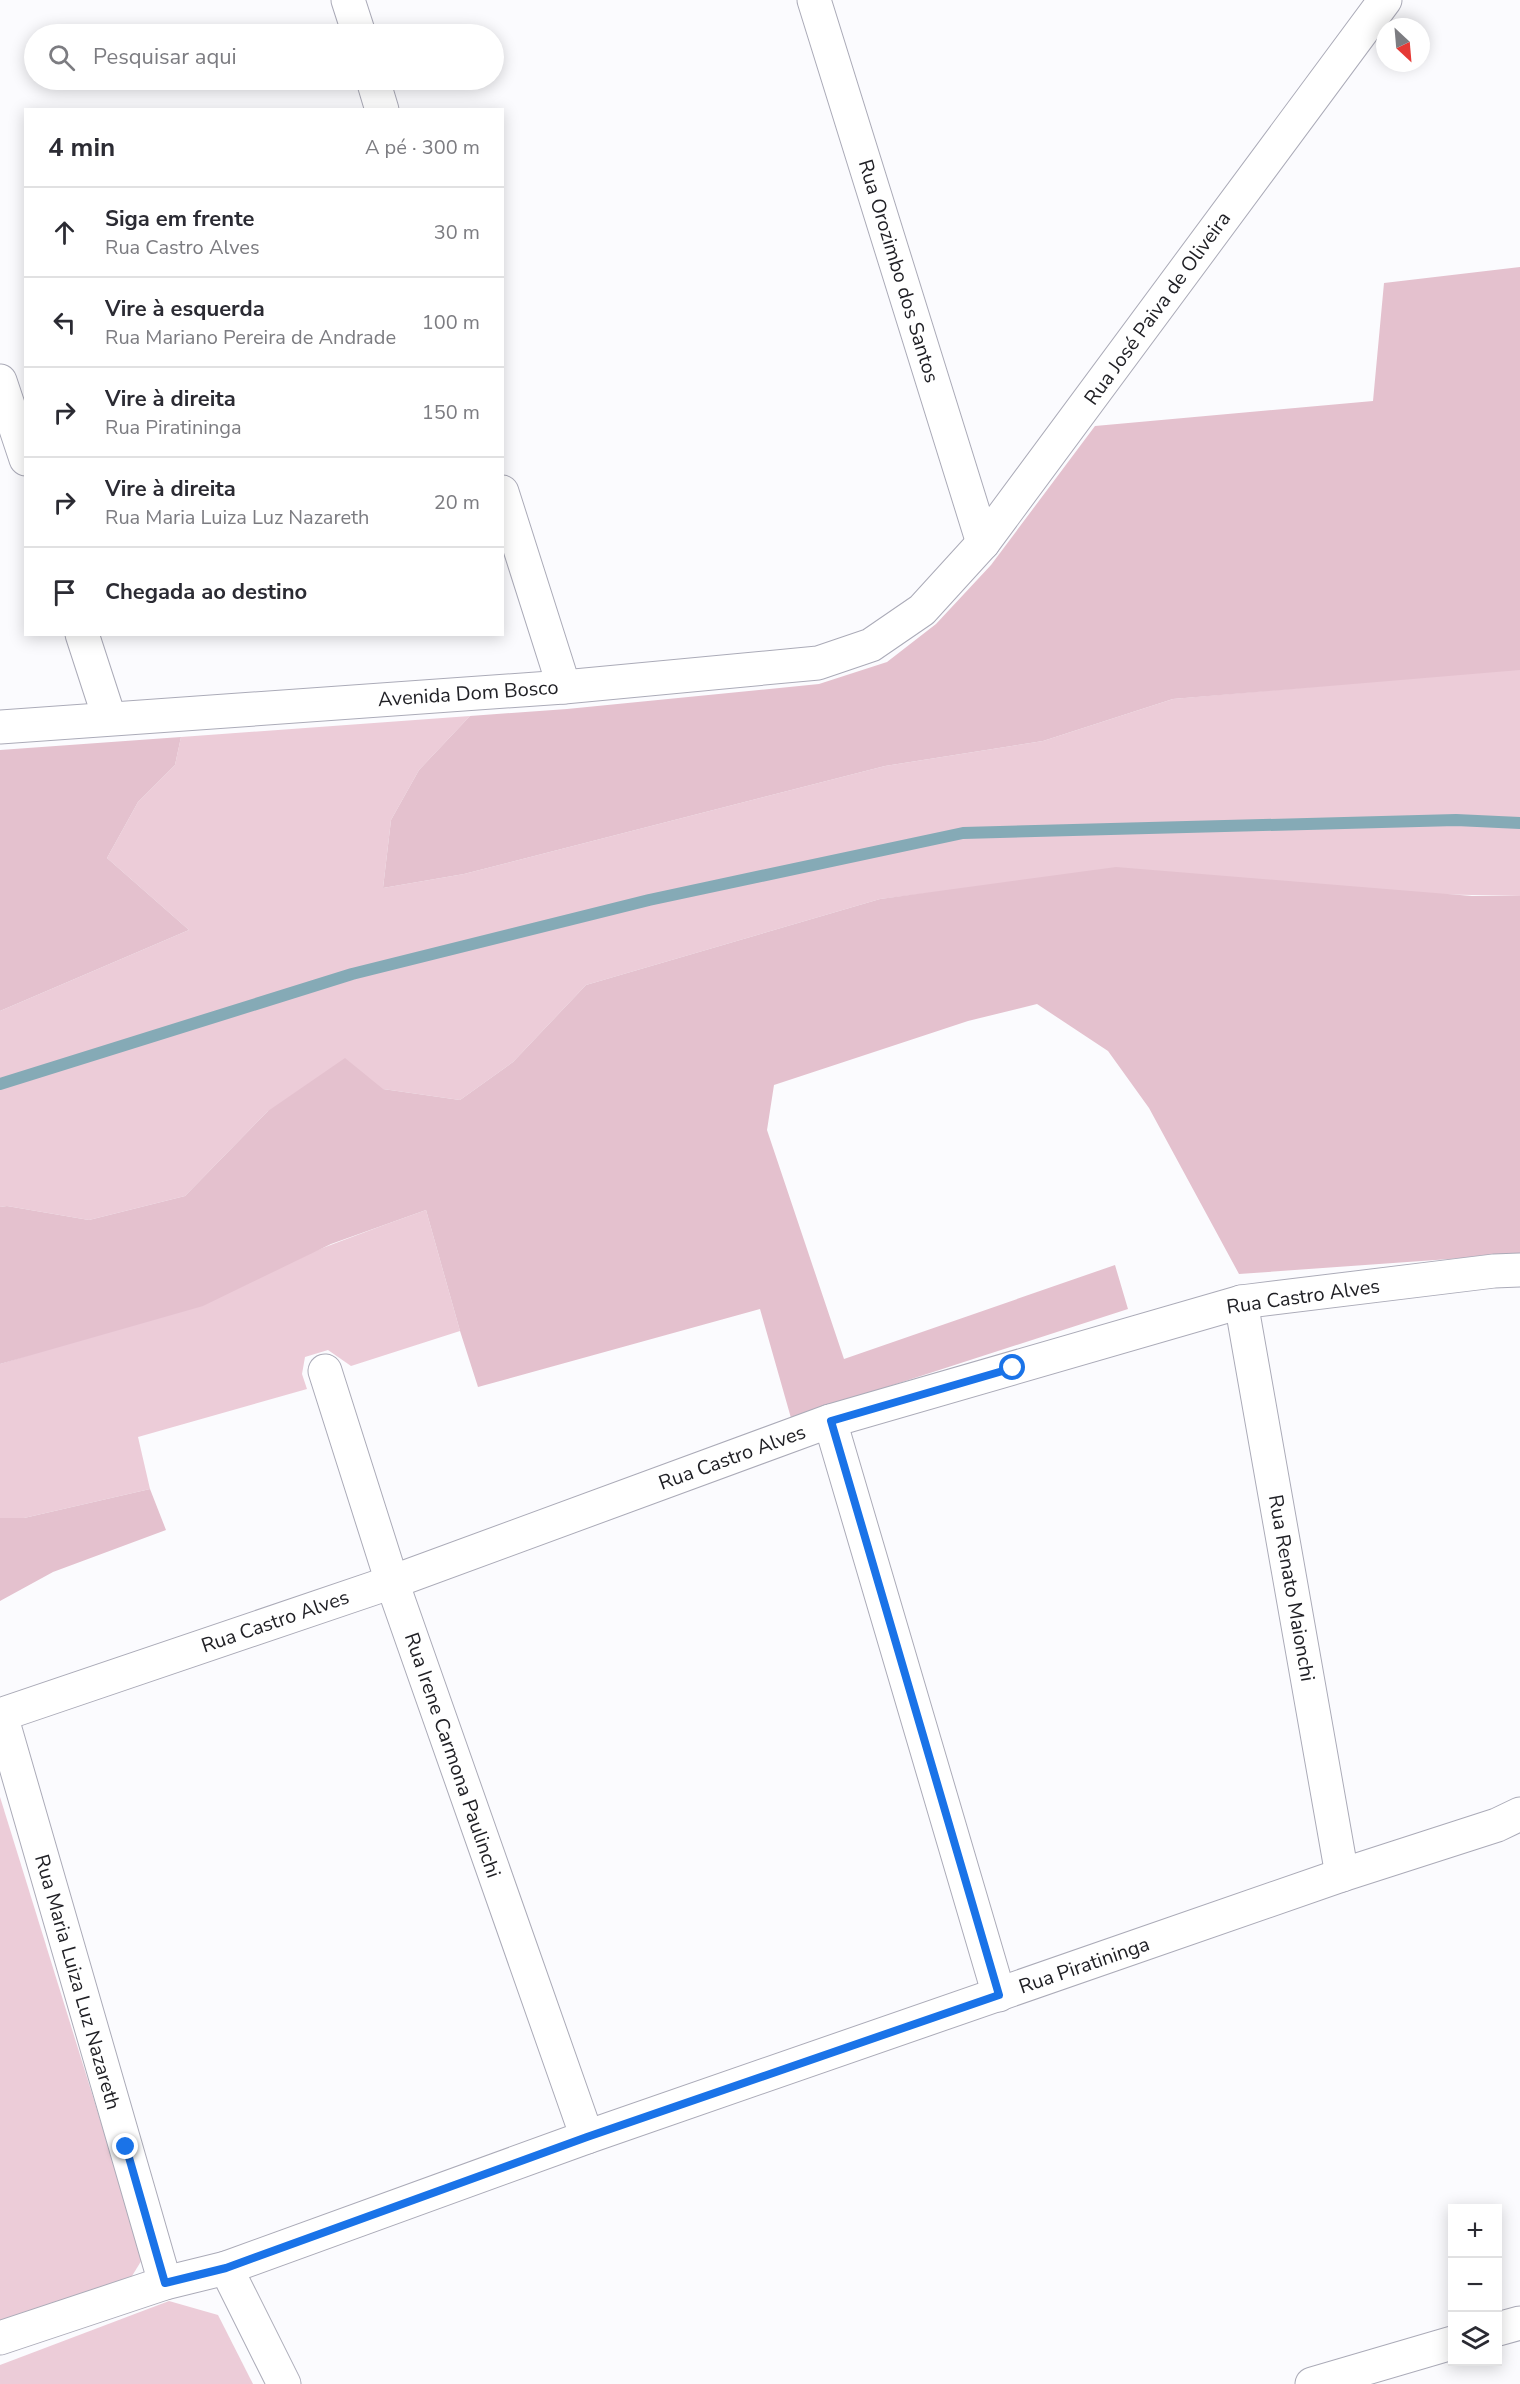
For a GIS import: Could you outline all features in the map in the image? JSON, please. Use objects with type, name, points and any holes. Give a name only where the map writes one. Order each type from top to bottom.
[{"type":"street","points":[[348,0],[356,24]]},
{"type":"street","name":"Rua Orozimbo dos Santos","points":[[814,0],[984,543]]},
{"type":"street","name":"Rua José Paiva de Oliveira","points":[[922,610],[984,543],[1384,0]]},
{"type":"street","points":[[376,90],[381,108]]},
{"type":"street","points":[[0,381],[24,453]]},
{"type":"street","points":[[504,498],[564,687]]},
{"type":"street","name":"Avenida Dom Bosco","points":[[0,727],[109,717],[564,687],[818,663],[871,645],[922,610]]},
{"type":"street","points":[[83,636],[109,717]]},
{"type":"street","name":"Rua Castro Alves","points":[[0,1715],[392,1582],[831,1421],[1241,1302],[1494,1270],[1520,1270]]},
{"type":"street","name":"Rua Renato Maionchi","points":[[1241,1302],[1342,1875]]},
{"type":"street","name":"Rua Irene Carmona Paulinchi","points":[[324,1371],[392,1582],[587,2137]]},
{"type":"street","points":[[831,1421],[999,1995]]},
{"type":"street","name":"Rua Maria Luiza Luz Nazareth","points":[[0,1715],[165,2283]]},
{"type":"street","name":"Rua Piratininga","points":[[0,2338],[165,2283],[226,2268],[587,2137],[1342,1875],[1497,1825],[1520,1814]]},
{"type":"street","points":[[226,2268],[284,2384]]},
{"type":"street","points":[[1502,2328],[1520,2323]]},
{"type":"street","points":[[1312,2384],[1448,2344]]},
{"type":"shaded area","points":[[1520,267],[1520,670],[1173,699],[1043,741],[885,766],[464,874],[383,888],[391,820],[419,770],[470,716],[567,709],[819,684],[887,662],[936,624],[991,565],[1095,426],[1373,401],[1384,283]]},
{"type":"shaded area","points":[[1520,670],[1520,896],[995,885],[880,899],[586,985],[513,1062],[460,1100],[383,1089],[268,1111],[185,1196],[89,1220],[7,1206],[0,1207],[0,1011],[189,930],[107,858],[138,802],[175,765],[181,737],[470,716],[419,770],[391,820],[383,888],[464,874],[885,766],[1043,741],[1173,699]]},
{"type":"shaded area","points":[[181,737],[175,765],[138,802],[107,858],[189,930],[0,1011],[0,750]]},
{"type":"shaded area","points":[[1116,867],[1472,896],[1520,896],[1520,1254],[1239,1274],[1149,1108],[1108,1051],[1037,1004],[968,1021],[774,1085],[767,1130],[844,1359],[1115,1265],[1128,1309],[791,1418],[760,1309],[478,1387],[426,1210],[331,1244],[203,1306],[0,1364],[0,1207],[7,1206],[89,1220],[185,1196],[268,1111],[345,1058],[383,1089],[460,1100],[513,1062],[586,985],[880,899]]},
{"type":"shaded area","points":[[426,1210],[460,1331],[351,1366],[328,1350],[305,1357],[302,1374],[307,1389],[138,1437],[150,1489],[24,1518],[0,1518],[0,1364],[161,1309]]},
{"type":"shaded area","points":[[150,1489],[166,1530],[53,1572],[0,1601],[0,1518],[24,1518]]},
{"type":"shaded area","points":[[0,1797],[143,2258],[132,2276],[0,2323]]},
{"type":"shaded area","points":[[169,2301],[218,2315],[253,2384],[0,2384],[0,2365]]},
{"type":"waterway","points":[[0,1084],[352,974],[649,900],[963,833],[1456,820],[1520,823]]},
{"type":"route","points":[[126,2147],[165,2283],[226,2268],[587,2137],[999,1995],[831,1421],[1013,1368]]}]
